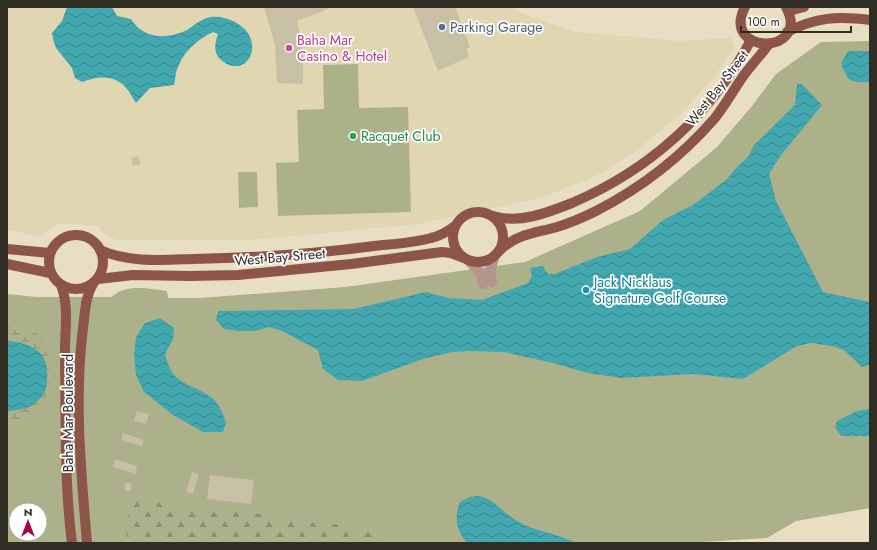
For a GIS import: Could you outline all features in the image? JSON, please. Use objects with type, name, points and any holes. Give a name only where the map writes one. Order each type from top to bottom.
[{"type":"main road","points":[[745,7],[741,17],[741,24],[744,32],[751,40],[757,43],[769,44]]},
{"type":"main road","points":[[787,32],[790,23],[787,9],[804,7]]},
{"type":"main road","points":[[787,32],[814,20],[851,18],[870,20]]},
{"type":"main road","name":"West Bay Street","points":[[497,253],[514,239],[558,227],[596,211],[631,191],[663,169],[691,144],[715,118],[743,77],[769,44],[778,41],[787,32]]},
{"type":"main road","name":"West Bay Street","points":[[493,216],[513,220],[542,214],[598,192],[634,171],[667,146],[697,117],[722,87],[751,40]]},
{"type":"main road","points":[[472,212],[484,212],[493,216],[499,223],[503,233],[503,240],[497,253],[486,261],[466,259],[454,245],[452,237],[454,226],[462,216],[472,212]]},
{"type":"main road","name":"West Bay Street","points":[[100,250],[114,256],[157,260],[231,258],[322,252],[432,238],[448,232],[454,226]]},
{"type":"main road","points":[[73,235],[89,239],[100,250],[103,265],[95,281],[78,290],[61,286],[50,273],[48,263],[50,253],[59,241],[73,235]]},
{"type":"main road","points":[[7,249],[50,253]]},
{"type":"main road","name":"West Bay Street","points":[[95,281],[133,275],[238,275],[351,264],[436,253],[452,253],[466,259]]},
{"type":"main road","points":[[7,264],[50,273]]},
{"type":"main road","name":"Baha Mar Boulevard","points":[[87,543],[81,456],[80,363],[86,304],[95,281]]},
{"type":"main road","name":"Baha Mar Boulevard","points":[[61,286],[65,296],[67,308],[65,353],[66,477],[72,543]]},
{"type":"street","points":[[466,259],[488,283],[490,272],[497,253]]},
{"type":"shaded area","points":[[7,7],[511,7],[526,15],[577,32],[679,41],[730,38],[735,47],[712,80],[680,114],[635,152],[594,177],[540,198],[418,224],[252,240],[118,240],[106,236],[98,226],[60,223],[38,236],[7,230]]},
{"type":"green space","name":"Jack Nicklaus Signature Golf Course","points":[[870,41],[870,508],[796,521],[767,538],[686,543],[7,543],[7,294],[37,297],[112,297],[117,293],[131,288],[146,288],[167,291],[168,298],[200,298],[345,287],[525,262],[640,211],[717,147],[752,106],[776,74],[821,42]]},
{"type":"green space","name":"Racquet Club","points":[[358,64],[359,108],[408,107],[411,212],[278,216],[276,163],[299,162],[297,110],[324,109],[323,65]]},
{"type":"green space","points":[[238,172],[257,172],[258,207],[239,208]]},
{"type":"green space","points":[[7,323],[26,328],[36,333],[45,344],[50,358],[51,373],[49,388],[43,402],[34,412],[22,418],[7,419],[7,411],[13,411],[43,395],[46,378],[46,362],[25,344],[7,341]]},
{"type":"green space","points":[[135,496],[196,513],[205,510],[227,509],[284,518],[292,516],[321,525],[342,524],[374,531],[390,543],[128,543],[125,525]]},
{"type":"water","points":[[67,7],[112,7],[117,16],[131,19],[142,31],[156,36],[179,33],[208,18],[214,17],[229,19],[245,30],[251,39],[252,48],[250,57],[245,63],[238,66],[229,65],[220,59],[216,53],[215,44],[218,34],[213,32],[197,42],[184,56],[177,69],[174,85],[150,88],[136,103],[128,90],[118,81],[106,78],[95,78],[82,82],[75,78],[72,68],[56,48],[52,33],[62,21]]},
{"type":"water","points":[[848,51],[870,51],[870,82],[858,82],[848,78],[841,63]]},
{"type":"water","points":[[797,84],[802,84],[822,105],[781,155],[769,174],[776,201],[823,292],[870,302],[870,365],[862,367],[844,350],[832,346],[811,343],[797,346],[743,379],[693,374],[622,378],[588,373],[553,363],[504,352],[471,351],[452,352],[423,359],[362,381],[338,380],[323,369],[318,350],[282,331],[269,327],[255,331],[224,329],[216,320],[218,311],[354,309],[426,292],[448,298],[482,300],[528,283],[532,276],[530,268],[543,266],[548,274],[555,274],[597,257],[630,249],[663,220],[693,205],[726,180],[748,157],[754,145],[795,105]]},
{"type":"water","points":[[160,318],[174,328],[173,339],[165,354],[171,371],[180,380],[215,400],[222,411],[226,423],[223,432],[203,432],[173,415],[144,392],[136,375],[134,355],[136,337],[145,323]]},
{"type":"water","points":[[7,341],[26,344],[38,351],[46,363],[47,380],[43,395],[31,406],[19,410],[7,411]]},
{"type":"water","points":[[870,409],[870,436],[841,436],[835,427],[837,421],[857,411]]},
{"type":"water","points":[[478,496],[489,500],[512,518],[524,525],[576,543],[467,543],[458,528],[458,508],[460,502],[470,497]]},
{"type":"building","name":"Baha Mar Casino & Hotel","points":[[264,7],[333,7],[297,21],[303,51],[303,84],[277,83],[275,45]]},
{"type":"building","name":"Parking Garage","points":[[413,7],[455,7],[470,47],[466,49],[469,57],[438,71]]},
{"type":"building","points":[[138,156],[141,164],[133,166],[131,158]]},
{"type":"building","points":[[137,411],[149,414],[146,424],[134,421]]},
{"type":"building","points":[[123,433],[144,440],[142,446],[121,440]]},
{"type":"building","points":[[115,459],[137,466],[135,474],[113,467]]},
{"type":"building","points":[[192,472],[199,474],[193,494],[186,492]]},
{"type":"building","points":[[210,475],[254,480],[251,504],[207,499]]},
{"type":"building","points":[[125,483],[131,483],[131,491],[125,491]]},
{"type":"place","name":"Parking Garage","points":[[442,27]]},
{"type":"place","name":"Baha Mar Casino & Hotel","points":[[289,48]]},
{"type":"place","name":"Racquet Club","points":[[353,136]]},
{"type":"place","name":"Jack Nicklaus Signature Golf Course","points":[[586,290]]}]
